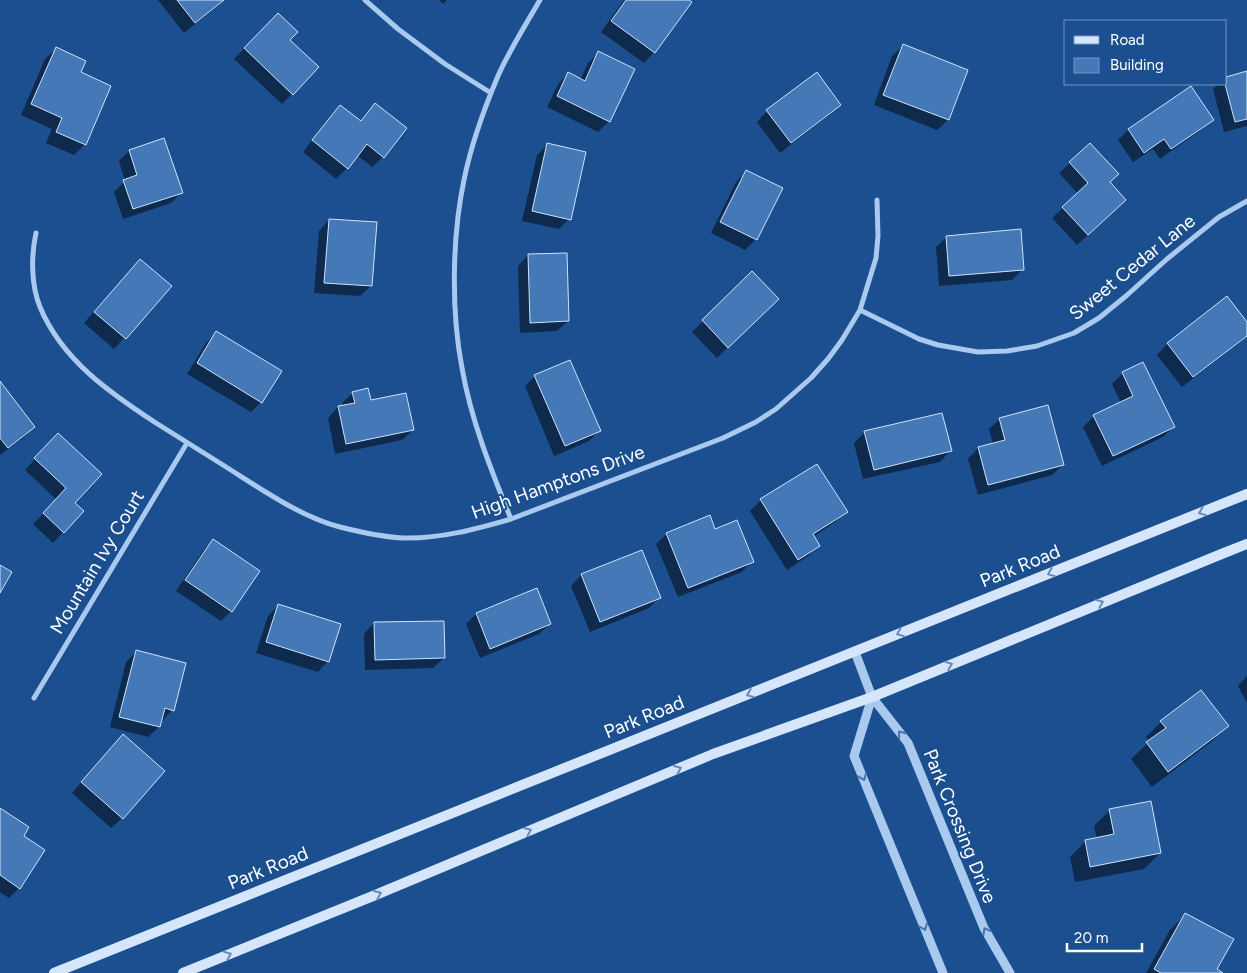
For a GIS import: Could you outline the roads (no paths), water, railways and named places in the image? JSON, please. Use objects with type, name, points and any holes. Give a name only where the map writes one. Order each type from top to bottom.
[{"type":"main road","name":"Park Road","points":[[54,973],[1247,494]]},
{"type":"main road","points":[[183,973],[713,754],[872,697],[1247,544]]},
{"type":"street","points":[[364,0],[398,30],[445,64],[491,93]]},
{"type":"street","points":[[511,519],[489,465],[461,368],[455,302],[456,238],[464,180],[478,128],[499,74],[540,0]]},
{"type":"street","name":"High Hamptons Drive","points":[[36,233],[33,247],[33,277],[39,306],[53,332],[68,353],[99,384],[187,443],[292,508],[338,527],[402,538],[428,537],[478,529],[511,519],[722,438],[756,422],[776,409],[811,378],[828,359],[860,310],[876,258],[878,236],[877,200]]},
{"type":"street","name":"Sweet Cedar Lane","points":[[860,310],[919,339],[938,345],[978,352],[1007,351],[1037,346],[1074,333],[1099,318],[1219,217],[1247,201]]},
{"type":"street","name":"Mountain Ivy Court","points":[[34,698],[187,443]]},
{"type":"street","name":"Park Crossing Drive","points":[[855,652],[872,697],[908,743],[984,928],[1010,973]]},
{"type":"street","points":[[872,697],[854,756],[942,973]]}]
